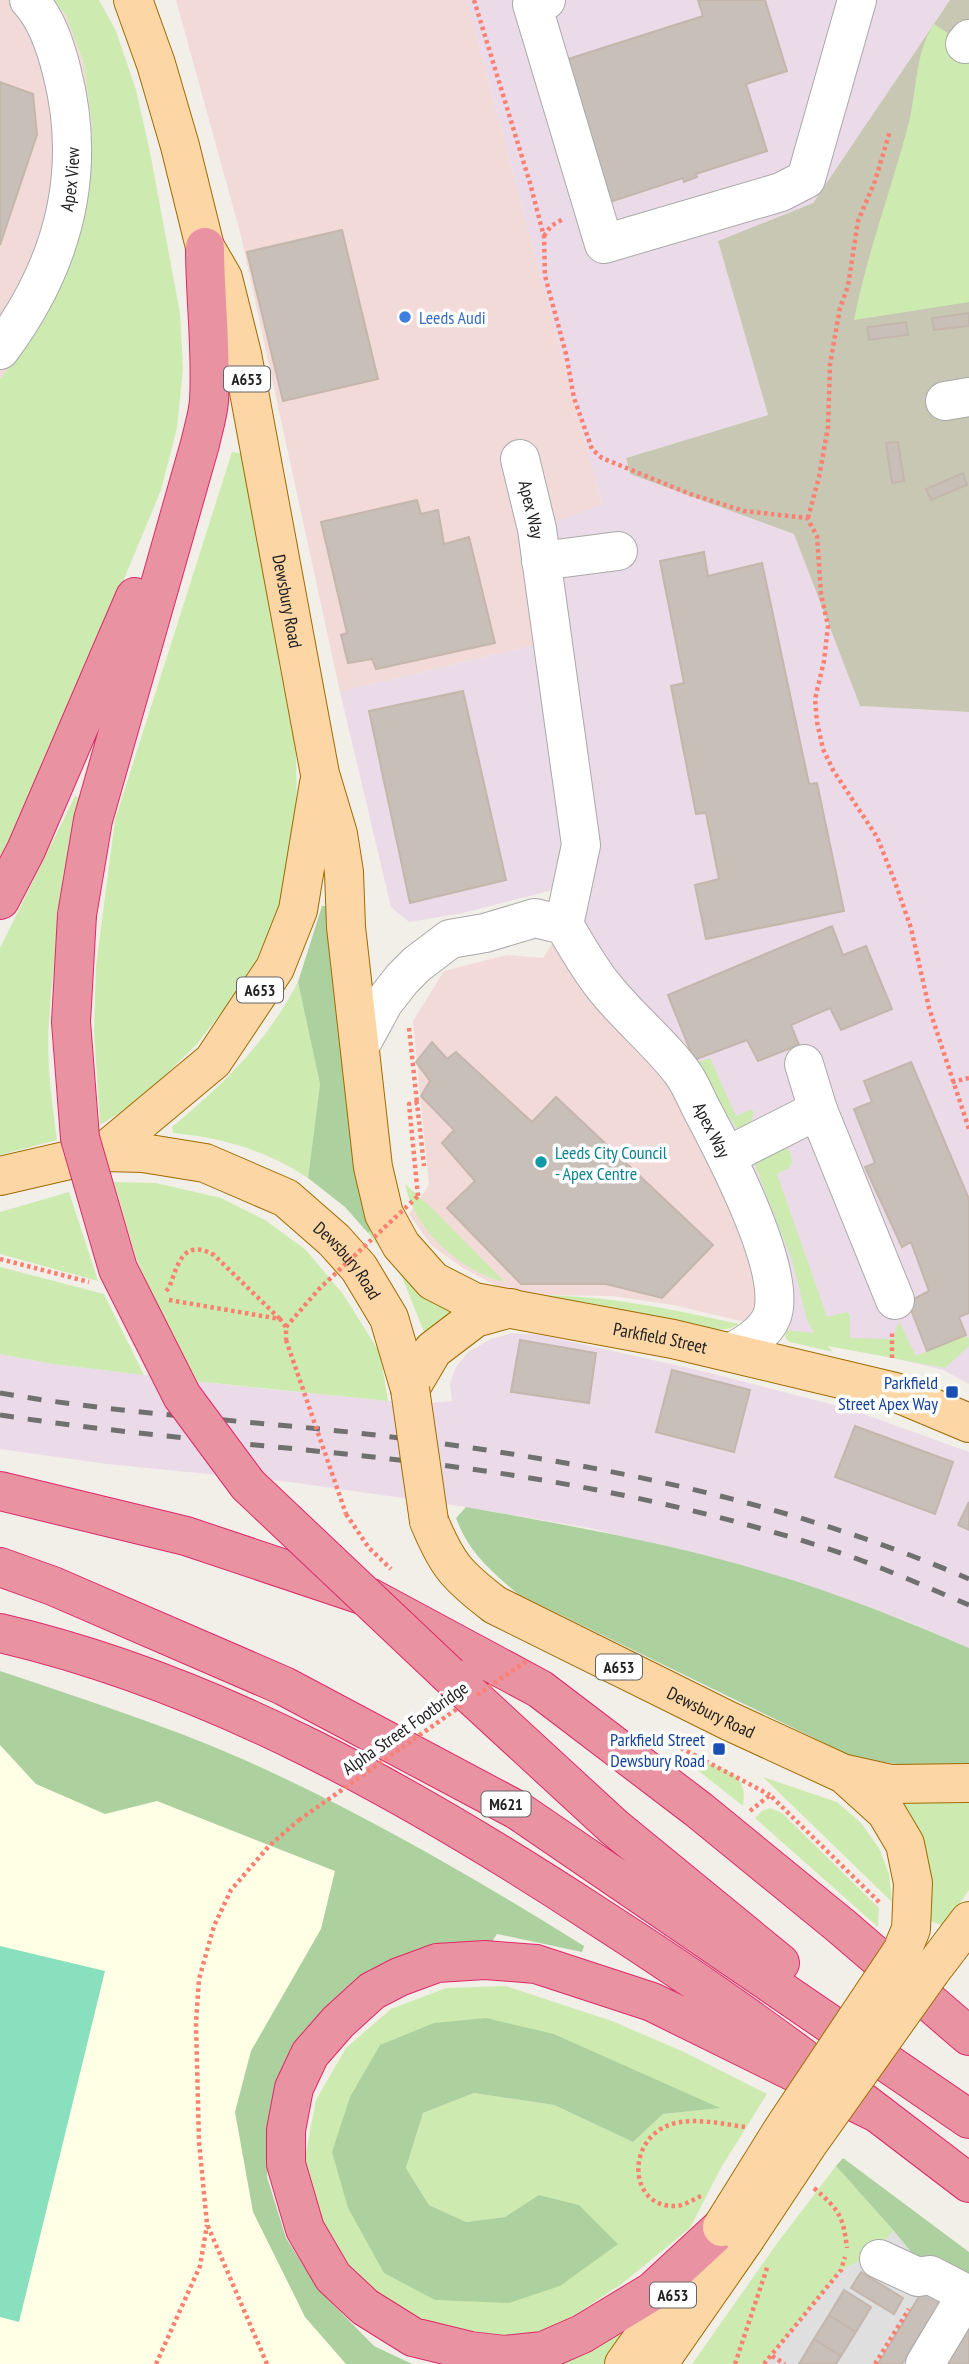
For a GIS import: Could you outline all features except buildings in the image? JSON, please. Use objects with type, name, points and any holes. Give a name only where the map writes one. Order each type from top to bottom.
[{"type":"highway","points":[[205,247],[209,402],[200,444],[93,820],[77,915],[71,1022],[80,1138],[118,1269],[182,1396],[248,1485],[614,1827],[756,1944],[969,2110]]},
{"type":"highway","points":[[0,900],[26,850],[200,444]]},
{"type":"highway","points":[[0,1491],[186,1536],[371,1598],[540,1689],[699,1810],[841,1926],[969,2036]]},
{"type":"highway","name":"M621","points":[[0,1567],[54,1586],[284,1686],[517,1810],[969,2119]]},
{"type":"highway","name":"M621","points":[[0,1633],[136,1673],[262,1726],[409,1799],[543,1881],[728,2001],[969,2183]]},
{"type":"highway","points":[[736,2237],[582,2334],[543,2351],[505,2355],[470,2351],[414,2337],[365,2307],[333,2277],[305,2229],[286,2164],[286,2130],[295,2088],[310,2054],[338,2022],[372,1991],[400,1976],[437,1963],[485,1960],[536,1964],[652,2003],[879,2113]]},
{"type":"main road","name":"Dewsbury Road","points":[[133,0],[156,64],[180,146],[205,247],[223,278],[242,354],[320,774],[338,834],[373,1167],[400,1211]]},
{"type":"main road","name":"A653","points":[[104,1152],[213,1061],[275,968],[298,910],[320,774]]},
{"type":"main road","name":"Dewsbury Road","points":[[0,1176],[104,1152],[143,1153],[205,1163],[286,1198],[334,1240],[359,1268],[389,1318],[410,1389],[429,1521],[442,1554],[463,1581],[495,1605],[729,1721],[844,1774],[886,1812],[905,1844],[913,1883],[911,1929],[917,1961]]},
{"type":"main road","name":"Parkfield Street","points":[[400,1211],[401,1245],[433,1281],[474,1301],[598,1323],[895,1392],[969,1423]]},
{"type":"main road","name":"A653","points":[[410,1389],[433,1350],[475,1318],[511,1308]]},
{"type":"main road","name":"A653","points":[[844,1774],[891,1784],[969,1783]]},
{"type":"main road","name":"Dewsbury Road","points":[[658,2364],[736,2237],[783,2129],[917,1961],[969,1921]]},
{"type":"main road","name":"Dewsbury Road","points":[[624,2364],[736,2237]]},
{"type":"street","name":"Apex View","points":[[0,350],[19,324],[47,271],[70,195],[72,139],[66,87],[54,42],[29,0]]},
{"type":"street","points":[[547,0],[532,4],[604,244],[781,192],[806,179],[856,0]]},
{"type":"street","name":"Apex Way","points":[[520,459],[537,529],[581,845],[564,925],[604,987],[682,1072],[727,1156],[766,1255],[774,1289],[775,1309],[767,1325],[753,1340],[732,1352]]},
{"type":"street","name":"Apex Way","points":[[541,561],[618,551]]},
{"type":"street","points":[[360,1045],[384,1002],[402,979],[450,939],[485,933],[536,918],[564,925]]},
{"type":"street","points":[[804,1064],[818,1110],[895,1300]]},
{"type":"street","points":[[727,1156],[818,1110]]},
{"type":"street","points":[[879,2259],[918,2277],[930,2275],[967,2294],[925,2364]]},
{"type":"path","points":[[474,0],[530,183],[544,237],[545,276],[566,354],[573,398],[592,449],[602,458],[690,494],[744,511],[807,518]]},
{"type":"path","points":[[890,131],[875,181],[858,221],[848,286],[840,309],[830,364],[828,428],[820,477],[807,518],[817,536],[821,594],[828,626],[824,661],[815,699],[823,749],[877,837],[895,882],[911,928],[929,1009],[969,1129]]},
{"type":"path","points":[[409,1030],[424,1166]]},
{"type":"path","points":[[952,1082],[969,1078]]},
{"type":"path","points":[[286,1326],[319,1289],[418,1196],[409,1104],[417,1103]]},
{"type":"path","points":[[163,1293],[169,1288],[180,1258],[191,1249],[204,1249],[214,1255],[281,1319],[286,1326],[286,1340],[346,1514]]},
{"type":"path","points":[[0,1259],[102,1286]]},
{"type":"path","points":[[157,1298],[281,1319]]},
{"type":"path","points":[[895,1300],[891,1338],[895,1392]]},
{"type":"path","name":"Alpha Street Footbridge","points":[[207,2224],[198,2142],[198,1979],[214,1926],[231,1890],[269,1846],[299,1820],[527,1660]]},
{"type":"path","points":[[652,1732],[770,1795],[884,1907]]},
{"type":"path","points":[[748,1814],[770,1795]]},
{"type":"path","points":[[156,2364],[200,2266],[207,2224]]},
{"type":"path","points":[[207,2224],[267,2364]]},
{"type":"path","points":[[735,2364],[768,2265],[736,2237]]},
{"type":"path","points":[[875,2364],[930,2275]]},
{"type":"path","points":[[772,2356],[785,2364]]},
{"type":"shaded area","points":[[0,0],[53,0],[66,15],[84,64],[92,125],[90,178],[16,359],[0,379]]},
{"type":"shaded area","name":"Leeds Audi","points":[[176,0],[467,0],[602,504],[552,641],[340,692],[241,236]]},
{"type":"shaded area","points":[[467,0],[950,0],[813,203],[718,241],[768,415],[626,458],[630,474],[794,533],[860,706],[969,712],[969,1384],[943,1370],[787,1332],[777,1250],[564,925],[580,847],[549,891],[463,913],[409,922],[391,907],[340,692],[552,641],[537,529],[602,504]]},
{"type":"shaded area","points":[[950,0],[969,0],[969,712],[860,706],[794,534],[630,474],[626,458],[768,415],[718,241],[813,203]]},
{"type":"shaded area","points":[[564,925],[777,1250],[787,1332],[673,1305],[612,1296],[536,1295],[503,1289],[463,1268],[432,1246],[409,1214],[429,1185],[413,1021],[444,971],[507,955],[543,958]]},
{"type":"shaded area","points":[[513,1333],[541,1335],[702,1371],[850,1409],[969,1452],[969,1648],[904,1620],[769,1573],[589,1528],[290,1482],[107,1464],[0,1449],[0,1354],[53,1364],[237,1386],[421,1404],[452,1401],[450,1384],[456,1367],[468,1352],[491,1339]]},
{"type":"shaded area","points":[[0,1745],[36,1784],[105,1814],[157,1801],[335,1871],[321,1929],[251,2051],[235,2112],[305,2317],[346,2364],[0,2364]]},
{"type":"shaded area","points":[[894,2231],[930,2275],[969,2364],[764,2364],[841,2270],[866,2258]]},
{"type":"green space","points":[[53,0],[99,0],[116,31],[136,90],[150,152],[180,313],[183,369],[177,428],[161,490],[78,690],[0,862],[0,379],[16,359],[90,178],[92,125],[84,64],[66,15]]},
{"type":"green space","points":[[934,24],[969,47],[969,302],[854,320],[909,122],[923,47]]},
{"type":"green space","points":[[232,452],[250,454],[280,669],[296,750],[297,821],[283,898],[249,977],[197,1044],[141,1099],[100,1125],[94,1031],[96,966],[115,820]]},
{"type":"green space","points":[[75,796],[81,798],[58,938],[48,1037],[51,1096],[57,1140],[0,1155],[0,948]]},
{"type":"green space","points":[[322,906],[330,906],[376,1228],[368,1233],[345,1207],[308,1178],[320,1084],[298,982]]},
{"type":"green space","points":[[298,982],[320,1084],[308,1178],[276,1160],[244,1147],[210,1138],[173,1133],[172,1127],[209,1095],[258,1043]]},
{"type":"green space","points":[[710,1058],[736,1116],[752,1109],[754,1113],[749,1126],[740,1133],[693,1064]]},
{"type":"green space","points":[[786,1148],[790,1151],[792,1163],[789,1168],[777,1174],[827,1317],[847,1312],[850,1315],[850,1338],[893,1339],[900,1323],[916,1356],[966,1336],[969,1346],[945,1368],[828,1346],[833,1352],[786,1339],[785,1330],[814,1333],[807,1320],[792,1260],[755,1162]]},
{"type":"green space","points":[[114,1182],[156,1183],[221,1198],[265,1220],[305,1249],[343,1294],[380,1353],[388,1401],[194,1381],[136,1258]]},
{"type":"green space","points":[[405,1184],[505,1282],[472,1269],[442,1246],[418,1217]]},
{"type":"green space","points":[[69,1192],[98,1281],[0,1254],[0,1212]]},
{"type":"green space","points":[[376,1228],[462,1306],[428,1342],[402,1277],[368,1233]]},
{"type":"green space","points":[[0,1267],[104,1294],[144,1375],[53,1364],[0,1354]]},
{"type":"green space","points":[[536,1295],[613,1300],[739,1324],[720,1330]]},
{"type":"green space","points":[[466,1507],[618,1536],[732,1562],[845,1598],[969,1648],[969,1764],[907,1766],[853,1757],[518,1594],[490,1569],[467,1541],[456,1518]]},
{"type":"green space","points":[[0,1671],[181,1734],[285,1778],[415,1846],[584,1946],[582,1952],[497,1934],[488,1948],[408,1954],[271,2112],[267,2177],[286,2238],[318,2289],[374,2346],[412,2364],[346,2364],[305,2317],[253,2212],[235,2112],[251,2051],[321,1929],[335,1871],[157,1801],[105,1814],[36,1784],[0,1745]]},
{"type":"green space","points":[[676,1753],[734,1775],[743,1789],[743,1806]]},
{"type":"green space","points":[[763,1777],[837,1802],[861,1823],[879,1848],[889,1874],[892,1902]]},
{"type":"green space","points":[[969,1795],[969,1890],[944,1926],[920,1917],[898,1798]]},
{"type":"green space","points":[[770,1808],[782,1813],[879,1908],[878,1927],[755,1818]]},
{"type":"green space","points":[[0,1946],[105,1971],[19,2322],[0,2317]]},
{"type":"green space","points":[[506,1986],[612,2021],[684,2052],[767,2094],[721,2168],[690,2228],[623,2283],[557,2327],[523,2338],[415,2330],[343,2269],[314,2217],[305,2158],[316,2100],[346,2048],[391,2009],[446,1988]],"holes":[[[554,2034],[718,2108],[663,2114],[633,2142],[554,2105],[474,2093],[423,2113],[406,2168],[429,2205],[466,2222],[505,2217],[539,2196],[579,2205],[435,2300],[350,2097]]]},
{"type":"green space","points":[[486,2018],[554,2034],[720,2108],[663,2114],[633,2142],[554,2105],[474,2093],[423,2113],[406,2168],[429,2205],[466,2222],[505,2217],[539,2195],[579,2205],[618,2244],[560,2286],[509,2303],[435,2300],[384,2273],[348,2208],[332,2152],[350,2097],[380,2045],[434,2023]]},
{"type":"green space","points":[[843,2158],[969,2252],[969,2295],[930,2275],[836,2166]]},
{"type":"green space","points":[[836,2166],[894,2231],[866,2258],[841,2270],[764,2364],[692,2364],[778,2242]]},
{"type":"green space","points":[[633,2322],[603,2364],[555,2364]]},
{"type":"railway","points":[[0,1393],[150,1413],[400,1438],[618,1473],[761,1507],[831,1528],[969,1579]]},
{"type":"railway","points":[[0,1415],[146,1434],[445,1466],[555,1482],[665,1504],[773,1532],[880,1568],[969,1605]]},
{"type":"place","name":"Leeds Audi","points":[[405,317]]},
{"type":"place","name":"Leeds City Council - Apex Centre","points":[[541,1162]]},
{"type":"place","name":"Parkfield Street Apex Way","points":[[952,1392]]},
{"type":"place","name":"Parkfield Street Dewsbury Road","points":[[719,1749]]}]
